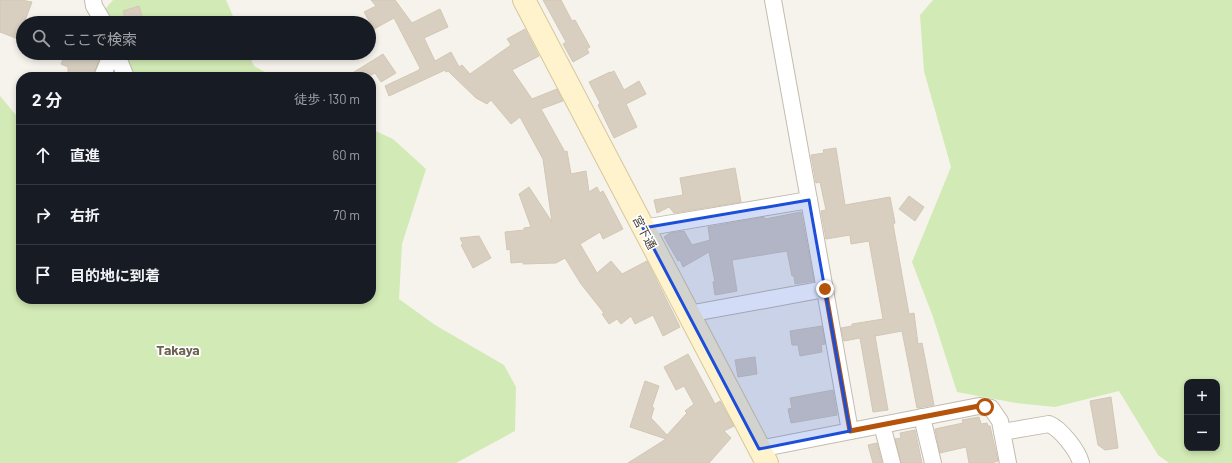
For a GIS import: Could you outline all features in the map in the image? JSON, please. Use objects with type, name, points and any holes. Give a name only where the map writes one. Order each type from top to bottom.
[{"type":"street","points":[[93,0],[94,6],[100,16]]},
{"type":"street","name":"宮下通","points":[[524,0],[763,456]]},
{"type":"street","points":[[773,0],[850,431]]},
{"type":"street","points":[[104,72],[109,60]]},
{"type":"street","points":[[119,60],[124,72]]},
{"type":"street","points":[[643,228],[809,200]]},
{"type":"street","points":[[688,314],[825,289]]},
{"type":"street","points":[[763,456],[850,431],[979,406],[991,408],[1000,421],[1008,463]]},
{"type":"street","points":[[922,417],[933,463]]},
{"type":"street","points":[[1002,432],[1049,424],[1056,427],[1079,456],[1081,463]]},
{"type":"street","points":[[882,425],[892,463]]},
{"type":"highlighted area","points":[[809,200],[850,431],[759,449],[643,228]]},
{"type":"green space","points":[[113,0],[226,0],[233,16],[99,16]]},
{"type":"green space","points":[[933,0],[1232,0],[1232,463],[1169,463],[1158,455],[1119,391],[1055,407],[1016,403],[957,392],[933,317],[912,262],[951,167],[924,71],[920,15]]},
{"type":"green space","points":[[79,60],[251,60],[254,66],[265,72],[80,72]]},
{"type":"green space","points":[[0,96],[16,115],[16,304],[376,304],[376,131],[393,139],[426,169],[402,244],[399,299],[435,325],[504,365],[516,387],[515,431],[456,463],[0,463]]},
{"type":"building","points":[[0,0],[21,0],[32,2],[27,16],[16,16],[16,38],[0,32]]},
{"type":"building","points":[[371,0],[395,0],[412,23],[440,9],[448,27],[424,38],[435,61],[451,52],[459,67],[462,65],[470,74],[511,45],[507,39],[525,29],[539,56],[512,70],[532,99],[557,89],[563,101],[541,109],[565,152],[567,151],[571,174],[586,171],[589,192],[597,187],[600,193],[603,191],[623,229],[603,239],[600,232],[580,244],[597,273],[611,261],[622,274],[647,261],[680,327],[663,336],[653,315],[635,324],[631,316],[621,324],[617,319],[609,324],[602,314],[604,313],[581,284],[565,258],[556,263],[511,263],[510,249],[507,250],[505,232],[524,230],[524,228],[531,227],[519,194],[529,187],[552,222],[543,159],[520,117],[511,124],[491,100],[487,104],[476,98],[448,71],[446,72],[445,70],[389,96],[385,86],[419,70],[420,68],[394,18],[376,28],[376,16],[366,16],[364,12],[376,6]]},
{"type":"building","points":[[543,0],[561,0],[572,21],[575,20],[590,47],[587,49],[589,53],[573,62],[563,44],[566,42]]},
{"type":"building","points":[[139,6],[142,16],[125,16],[123,11]]},
{"type":"building","points":[[383,54],[396,73],[381,82],[376,72],[354,72],[373,60],[376,60],[376,58]]},
{"type":"building","points":[[63,60],[99,60],[95,72],[68,72],[68,67],[61,64]]},
{"type":"building","points":[[614,71],[624,90],[639,81],[646,94],[626,104],[637,127],[614,138],[598,105],[600,103],[589,82]]},
{"type":"building","points":[[836,148],[845,205],[890,197],[895,223],[893,224],[909,314],[914,313],[918,344],[922,343],[934,405],[917,408],[902,331],[875,336],[888,410],[873,412],[860,338],[844,341],[841,328],[852,326],[852,324],[883,319],[869,241],[851,244],[850,235],[826,239],[821,211],[826,210],[820,182],[816,183],[811,155],[824,153],[823,150]]},
{"type":"building","points":[[735,168],[741,202],[674,213],[669,207],[657,213],[654,200],[683,195],[680,178]]},
{"type":"building","points":[[909,196],[924,207],[915,221],[899,209]]},
{"type":"building","points":[[801,212],[814,281],[795,284],[787,251],[732,260],[737,291],[715,295],[713,282],[715,282],[709,252],[683,267],[680,260],[678,261],[664,237],[670,233],[684,231],[692,245],[710,240],[708,227]]},
{"type":"building","points":[[479,236],[491,258],[473,268],[461,245],[463,244],[460,238]]},
{"type":"building","points":[[822,326],[825,344],[821,345],[822,352],[800,356],[798,345],[792,345],[790,331]]},
{"type":"building","points":[[688,354],[715,404],[720,401],[734,426],[724,431],[731,438],[709,463],[628,463],[666,439],[630,427],[645,381],[659,386],[652,407],[654,408],[651,418],[667,435],[687,413],[685,411],[694,404],[684,386],[676,390],[664,367]]},
{"type":"building","points":[[755,357],[757,374],[738,377],[735,360]]},
{"type":"building","points":[[833,390],[837,415],[791,423],[788,409],[792,408],[790,398]]},
{"type":"building","points":[[1111,397],[1118,448],[1105,450],[1098,445],[1090,401]]},
{"type":"building","points":[[979,417],[981,424],[987,423],[988,426],[990,426],[998,461],[991,463],[969,463],[966,447],[940,453],[935,429],[963,423],[962,420]]},
{"type":"building","points":[[915,430],[922,463],[901,463],[895,439],[901,438],[900,433]]},
{"type":"building","points":[[877,443],[882,463],[873,463],[868,445]]},
{"type":"district","name":"Takaya","points":[[178,349]]},
{"type":"route","points":[[825,289],[850,431],[979,406],[985,407]]}]
